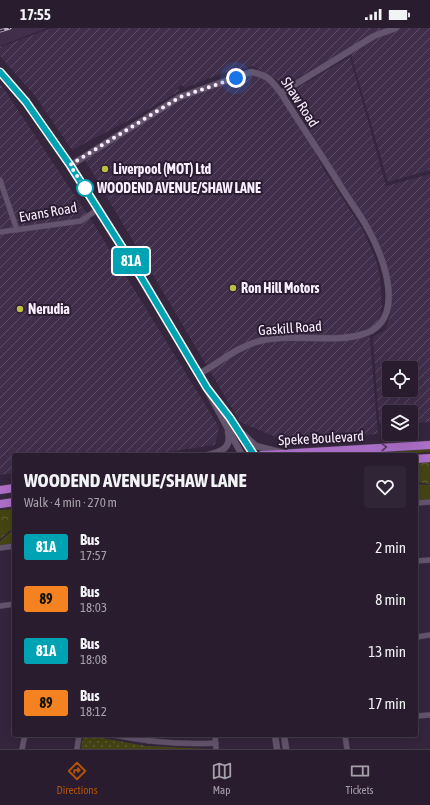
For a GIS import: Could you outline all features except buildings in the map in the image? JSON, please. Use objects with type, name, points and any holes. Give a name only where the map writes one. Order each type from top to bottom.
[{"type":"highway","name":"Speke Boulevard","points":[[289,453],[430,445]]},
{"type":"highway","points":[[418,459],[430,458]]},
{"type":"highway","points":[[0,490],[12,488]]},
{"type":"highway","points":[[0,504],[12,502]]},
{"type":"street","points":[[281,93],[374,36],[396,28]]},
{"type":"street","points":[[0,72],[26,102],[70,165],[141,277],[207,388],[241,453]]},
{"type":"street","name":"Shaw Road","points":[[70,165],[180,97],[251,72],[271,79],[368,228],[381,257],[386,277],[389,295],[385,318]]},
{"type":"street","points":[[0,180],[17,230]]},
{"type":"street","name":"Evans Road","points":[[0,232],[81,221],[98,209]]},
{"type":"street","name":"Gaskill Road","points":[[199,374],[255,342],[304,336],[347,338],[362,335],[378,327],[385,318]]},
{"type":"street","points":[[207,388],[245,436],[256,446],[289,453]]},
{"type":"street","points":[[230,418],[253,453]]},
{"type":"street","points":[[219,453],[226,449],[229,438],[226,426]]},
{"type":"street","points":[[418,503],[430,502]]},
{"type":"street","points":[[0,548],[12,546]]},
{"type":"street","points":[[418,561],[430,560]]},
{"type":"street","points":[[0,606],[12,604]]},
{"type":"street","points":[[418,637],[430,635]]},
{"type":"street","points":[[418,716],[430,715]]},
{"type":"street","points":[[22,749],[25,737]]},
{"type":"street","points":[[76,749],[79,737]]},
{"type":"street","points":[[125,737],[148,741],[183,744],[216,743]]},
{"type":"street","points":[[215,737],[216,749]]},
{"type":"street","points":[[275,737],[277,749]]},
{"type":"street","points":[[284,737],[286,749]]},
{"type":"street","points":[[345,737],[347,749]]},
{"type":"shaded area","points":[[0,28],[47,28],[0,46]]},
{"type":"shaded area","points":[[52,28],[430,28],[430,170],[388,182],[349,48],[285,85],[253,66],[220,74],[185,88],[182,85],[178,87],[179,91],[139,115],[72,150],[36,97],[0,56],[0,47]]},
{"type":"shaded area","points":[[350,57],[386,186],[430,174],[430,422],[418,423],[418,405],[382,405],[382,424],[379,424],[373,337],[385,330],[390,316],[390,295],[387,272],[376,237],[287,94]]},
{"type":"shaded area","points":[[250,69],[280,85],[324,170],[363,230],[376,260],[380,278],[382,306],[376,325],[369,329],[378,434],[283,440],[240,422],[85,160],[182,100]]},
{"type":"shaded area","points":[[0,83],[95,226],[219,427],[215,445],[161,453],[12,453],[12,473],[0,475]]},
{"type":"green space","points":[[430,449],[430,452],[417,453],[369,453]]},
{"type":"green space","points":[[430,461],[430,484],[418,482],[418,463]]},
{"type":"green space","points":[[418,484],[430,485],[430,500],[418,501]]},
{"type":"green space","points":[[12,509],[12,529],[0,539],[0,510]]},
{"type":"green space","points":[[12,531],[12,544],[0,546],[0,541]]},
{"type":"green space","points":[[83,737],[97,737],[146,746],[210,749],[81,749]]},
{"type":"railway","points":[[0,31],[10,28]]},
{"type":"bus line","name":"81A","points":[[0,72],[26,102],[70,165],[141,277],[207,388],[230,418],[253,453]]},
{"type":"place","name":"Liverpool (MOT) Ltd","points":[[105,169]]},
{"type":"place","name":"WOODEND AVENUE/SHAW LANE","points":[[85,188]]},
{"type":"place","name":"Ron Hill Motors","points":[[233,288]]},
{"type":"place","name":"Nerudia","points":[[20,309]]},
{"type":"route","points":[[85,188],[70,165],[95,148],[180,97],[236,78]]}]
